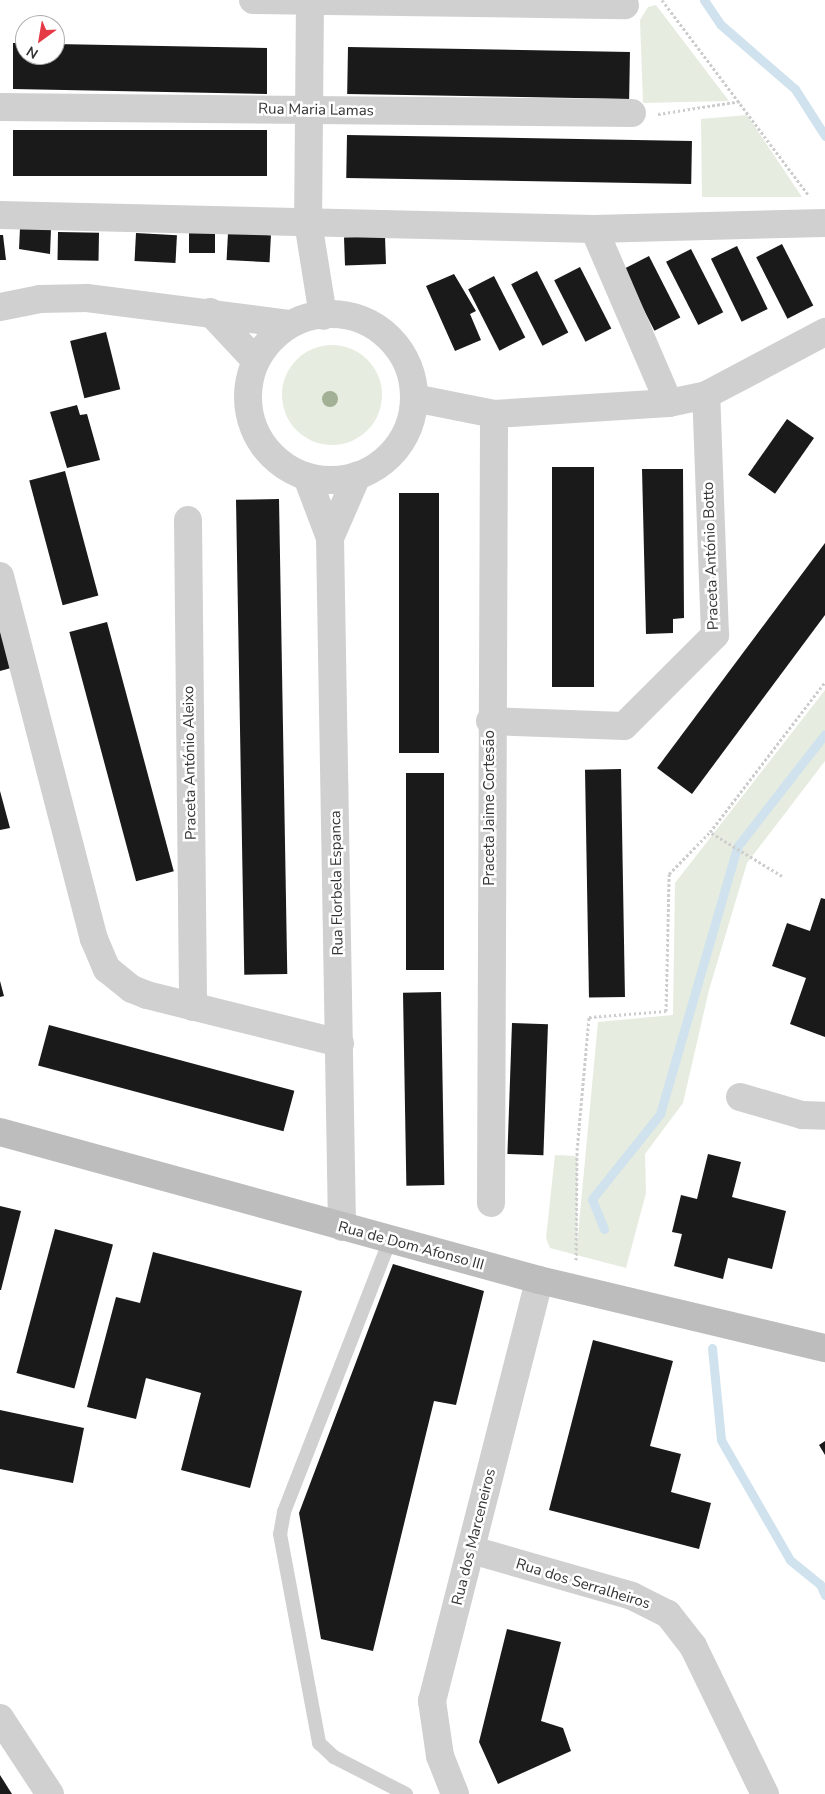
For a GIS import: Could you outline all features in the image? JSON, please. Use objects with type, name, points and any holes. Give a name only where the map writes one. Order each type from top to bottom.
[{"type":"main road","name":"Rua de Dom Afonso III","points":[[0,1132],[539,1280],[825,1348]]},
{"type":"street","points":[[253,0],[625,5]]},
{"type":"street","points":[[310,0],[308,222],[323,316]]},
{"type":"street","name":"Rua Maria Lamas","points":[[0,107],[632,113]]},
{"type":"street","points":[[0,215],[594,229],[819,213]]},
{"type":"street","points":[[594,229],[669,403]]},
{"type":"street","points":[[0,307],[63,297],[210,312],[290,324],[337,313],[361,319],[383,332],[404,358],[414,398],[410,423],[398,446],[380,464],[357,476],[332,480],[307,477],[284,466],[253,428],[248,404],[255,360],[272,337],[290,324]]},
{"type":"street","points":[[210,312],[255,360]]},
{"type":"street","points":[[414,398],[494,414],[669,403],[706,395],[825,332]]},
{"type":"street","name":"Praceta António Botto","points":[[490,721],[624,726],[715,635],[706,395]]},
{"type":"street","name":"Praceta Jaime Cortesão","points":[[491,1202],[490,721],[494,414]]},
{"type":"street","points":[[330,538],[357,476]]},
{"type":"street","points":[[307,477],[330,538]]},
{"type":"street","name":"Praceta António Aleixo","points":[[188,520],[193,1007]]},
{"type":"street","name":"Rua Florbela Espanca","points":[[330,538],[342,1227]]},
{"type":"street","points":[[0,576],[99,955],[107,969],[132,989],[193,1007],[340,1043]]},
{"type":"street","points":[[740,1097],[802,1115],[825,1116]]},
{"type":"street","name":"Rua dos Marceneiros","points":[[455,1794],[440,1756],[432,1701],[472,1550],[539,1280]]},
{"type":"street","name":"Rua dos Serralheiros","points":[[472,1550],[632,1596],[668,1614],[693,1646],[765,1794]]},
{"type":"street","points":[[0,1718],[50,1794]]},
{"type":"lane","points":[[390,1240],[284,1512],[280,1534],[319,1743],[334,1757],[406,1794]]},
{"type":"path","points":[[662,0],[741,101],[819,213]]},
{"type":"path","points":[[632,113],[665,114],[741,101]]},
{"type":"path","points":[[576,1271],[576,1150],[589,1017],[666,1011],[669,874],[710,832],[825,682]]},
{"type":"path","points":[[710,832],[782,876]]},
{"type":"shaded area","points":[[656,5],[729,101],[643,103],[640,20],[648,7]]},
{"type":"shaded area","points":[[747,115],[802,197],[702,197],[701,119]]},
{"type":"shaded area","points":[[332,345],[351,349],[368,359],[378,376],[382,395],[378,414],[368,431],[351,441],[332,445],[313,441],[296,431],[286,414],[282,395],[286,376],[296,359],[313,349]]},
{"type":"shaded area","points":[[825,690],[825,761],[747,863],[709,990],[683,1103],[645,1154],[646,1193],[626,1268],[550,1248],[546,1238],[555,1155],[577,1156],[577,1245],[598,1022],[673,1015],[675,883]]},
{"type":"building","points":[[13,43],[15,43],[15,65],[65,65],[65,44],[267,48],[267,94],[13,89]]},
{"type":"building","points":[[348,47],[630,52],[629,99],[347,94]]},
{"type":"building","points":[[13,130],[267,130],[267,176],[13,176]]},
{"type":"building","points":[[347,135],[692,141],[691,184],[346,178]]},
{"type":"building","points":[[20,228],[51,229],[50,254],[19,249]]},
{"type":"building","points":[[189,229],[215,229],[215,253],[189,253]]},
{"type":"building","points":[[58,232],[99,233],[99,261],[58,260]]},
{"type":"building","points":[[136,233],[177,235],[175,263],[135,261]]},
{"type":"building","points":[[228,233],[271,235],[270,262],[227,260]]},
{"type":"building","points":[[0,235],[3,235],[6,260],[0,260]]},
{"type":"building","points":[[385,236],[386,264],[345,265],[344,237]]},
{"type":"building","points":[[782,244],[813,305],[787,319],[756,257]]},
{"type":"building","points":[[737,246],[768,309],[742,322],[711,259]]},
{"type":"building","points":[[691,249],[723,312],[698,325],[666,262]]},
{"type":"building","points":[[649,256],[680,317],[654,331],[623,269]]},
{"type":"building","points":[[580,267],[611,328],[585,342],[554,280]]},
{"type":"building","points":[[537,271],[568,332],[542,346],[511,284]]},
{"type":"building","points":[[454,274],[476,311],[470,314],[481,340],[455,351],[426,286]]},
{"type":"building","points":[[494,276],[525,337],[499,351],[468,289]]},
{"type":"building","points":[[106,332],[120,389],[84,398],[70,341]]},
{"type":"building","points":[[77,405],[80,415],[87,414],[100,460],[67,468],[50,412]]},
{"type":"building","points":[[787,419],[814,438],[775,494],[748,475]]},
{"type":"building","points":[[552,467],[594,467],[594,687],[552,687]]},
{"type":"building","points":[[642,469],[683,469],[684,618],[673,619],[673,633],[646,634]]},
{"type":"building","points":[[65,471],[98,596],[63,605],[29,481]]},
{"type":"building","points":[[399,493],[439,493],[439,753],[399,753]]},
{"type":"building","points":[[279,499],[287,974],[244,975],[236,500]]},
{"type":"building","points":[[825,543],[825,615],[692,794],[657,768]]},
{"type":"building","points":[[107,622],[174,871],[136,881],[69,632]]},
{"type":"building","points":[[0,630],[11,668],[0,671]]},
{"type":"building","points":[[621,769],[625,997],[589,998],[585,770]]},
{"type":"building","points":[[406,773],[444,773],[444,970],[406,970]]},
{"type":"building","points":[[0,791],[10,828],[0,830]]},
{"type":"building","points":[[821,898],[825,899],[825,1037],[790,1024],[806,978],[772,966],[787,923],[810,931]]},
{"type":"building","points":[[0,981],[4,996],[0,997]]},
{"type":"building","points":[[441,992],[444,1185],[406,1186],[403,993]]},
{"type":"building","points":[[512,1023],[548,1024],[543,1155],[507,1154]]},
{"type":"building","points":[[49,1025],[294,1091],[283,1131],[38,1066]]},
{"type":"building","points":[[708,1154],[741,1162],[732,1197],[786,1211],[772,1269],[728,1258],[723,1279],[674,1266],[682,1234],[672,1232],[681,1195],[697,1199]]},
{"type":"building","points":[[0,1206],[21,1211],[1,1290],[0,1290]]},
{"type":"building","points":[[55,1229],[113,1245],[74,1388],[16,1373]]},
{"type":"building","points":[[153,1252],[302,1291],[250,1488],[181,1470],[201,1393],[146,1378],[136,1419],[87,1407],[116,1297],[140,1303]]},
{"type":"building","points":[[393,1264],[484,1291],[456,1405],[434,1401],[373,1651],[321,1639],[299,1513]]},
{"type":"building","points":[[593,1340],[673,1361],[650,1446],[681,1454],[671,1492],[711,1503],[699,1549],[549,1510]]},
{"type":"building","points":[[0,1410],[84,1428],[73,1483],[0,1469]]},
{"type":"building","points":[[825,1441],[825,1455],[819,1445]]},
{"type":"building","points":[[507,1629],[561,1642],[541,1721],[563,1728],[571,1751],[498,1784],[479,1742]]},
{"type":"building","points":[[0,1775],[12,1794],[0,1794]]},
{"type":"waterway","points":[[704,0],[720,24],[795,89],[825,136]]},
{"type":"waterway","points":[[604,1229],[592,1199],[660,1114],[737,847],[825,734]]},
{"type":"waterway","points":[[712,1348],[721,1440],[790,1560],[820,1584],[825,1595]]}]
